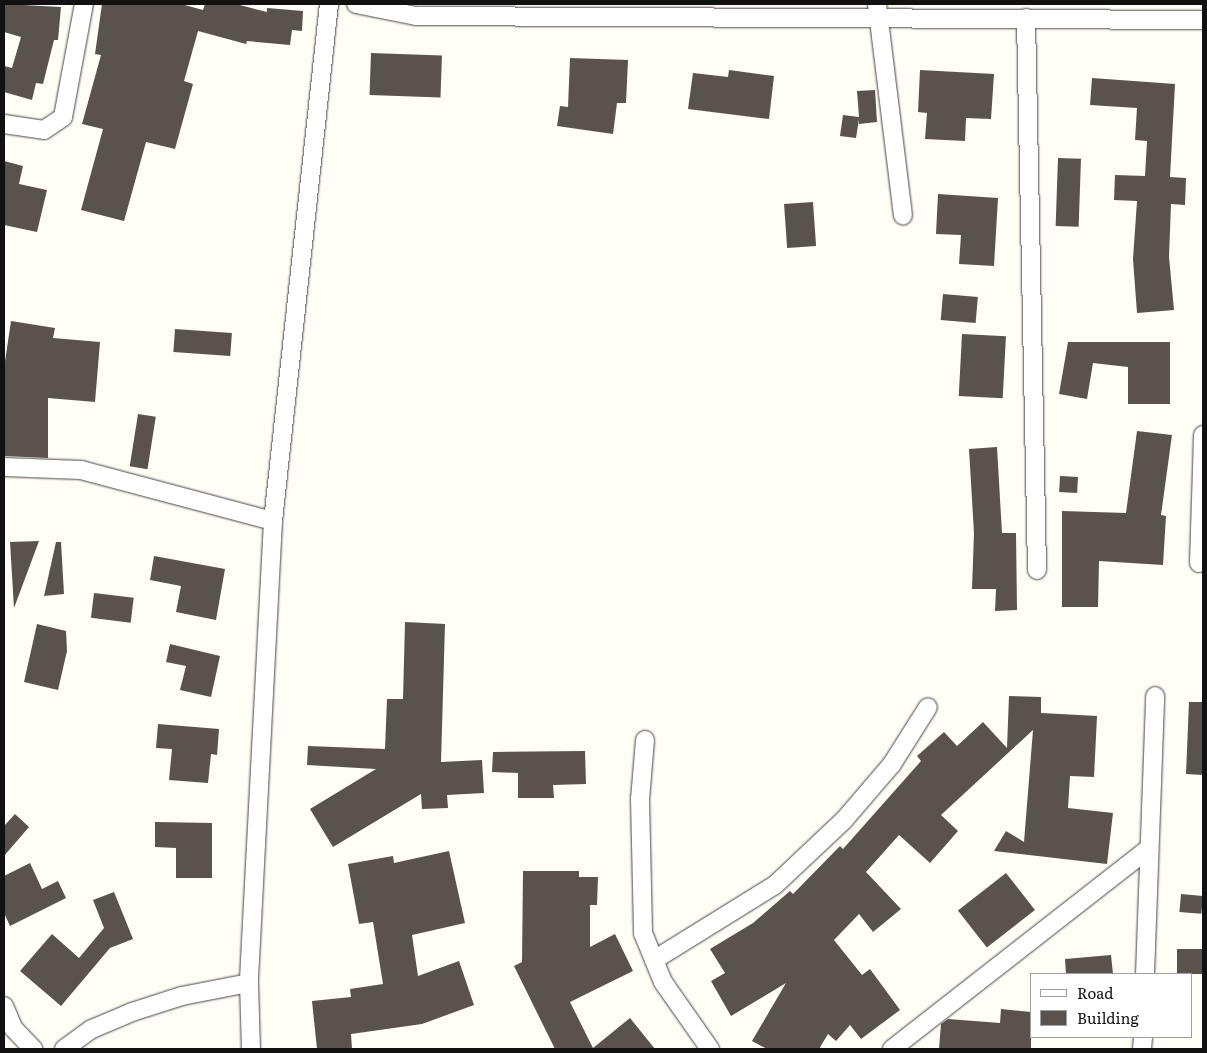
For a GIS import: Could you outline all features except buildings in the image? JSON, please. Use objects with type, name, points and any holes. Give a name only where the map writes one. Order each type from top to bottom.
[{"type":"street","points":[[4,124],[44,130],[63,117],[84,4]]},
{"type":"street","points":[[251,1049],[249,983],[273,521],[329,4]]},
{"type":"street","points":[[356,4],[416,16],[878,10],[1026,18],[1110,11],[1203,20]]},
{"type":"street","points":[[878,10],[904,215]]},
{"type":"street","points":[[1026,18],[1037,570]]},
{"type":"street","points":[[1199,563],[1203,435]]},
{"type":"street","points":[[4,467],[81,470],[273,521]]},
{"type":"street","points":[[1145,973],[1155,696]]},
{"type":"street","points":[[654,960],[775,885],[844,820],[892,764],[928,707]]},
{"type":"street","points":[[645,740],[640,873],[643,933],[668,990],[710,1049]]},
{"type":"street","points":[[892,1049],[1149,848]]},
{"type":"street","points":[[64,1049],[92,1029],[132,1012],[182,996],[249,983]]},
{"type":"street","points":[[4,1006],[9,1030],[33,1049]]}]
